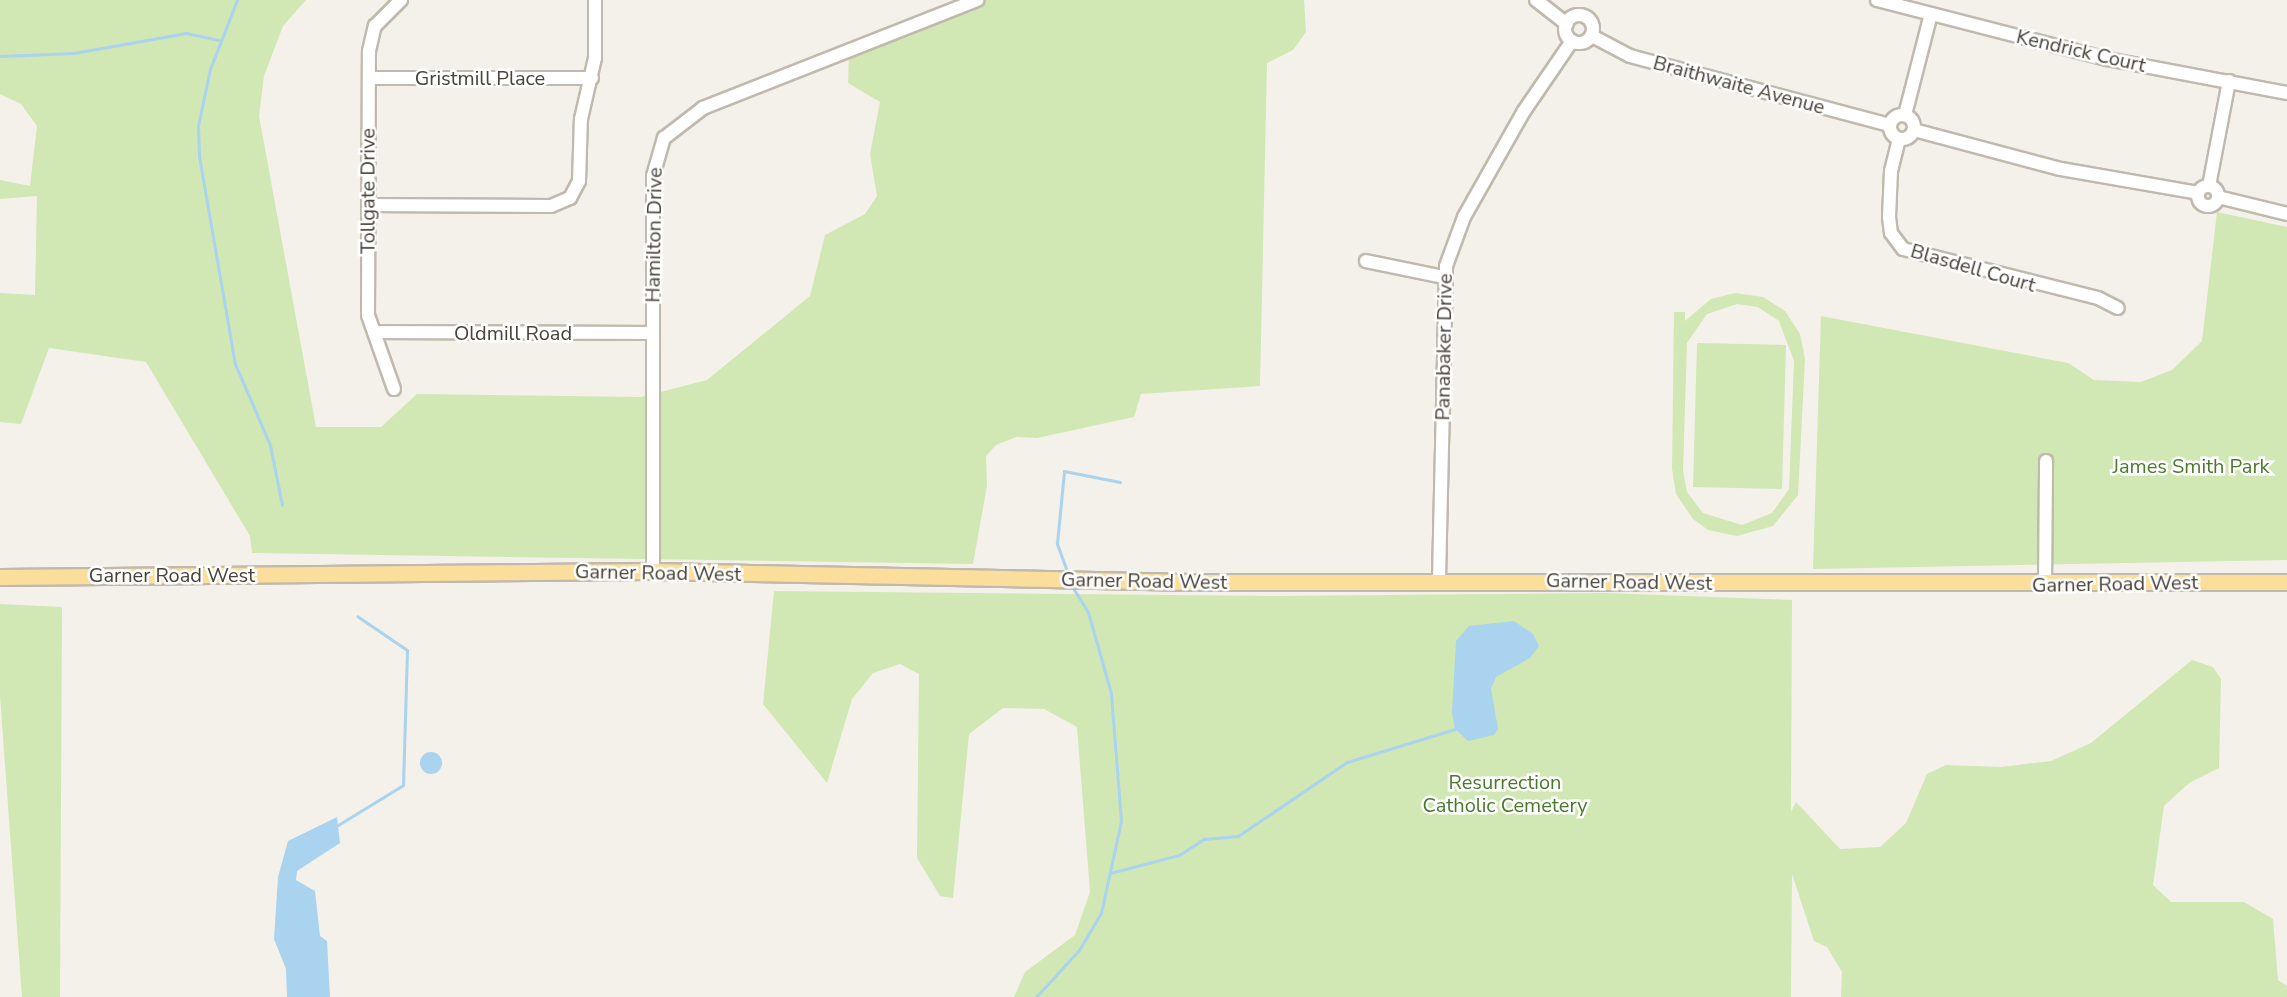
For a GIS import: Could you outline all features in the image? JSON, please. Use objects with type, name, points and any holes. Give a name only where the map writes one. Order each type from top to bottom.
[{"type":"main road","name":"Garner Road West","points":[[0,577],[653,571],[1192,582],[1439,579],[2045,585],[2287,582]]},
{"type":"street","name":"Tollgate Drive","points":[[394,389],[368,315],[369,78],[371,32],[401,0]]},
{"type":"street","points":[[368,205],[565,202],[579,181],[580,119],[592,78],[595,0]]},
{"type":"street","name":"Hamilton Drive","points":[[653,571],[654,170],[661,144],[675,125],[703,108],[977,0]]},
{"type":"street","points":[[1536,0],[1567,24],[1572,41],[1585,42],[1592,36],[1586,17],[1575,16],[1567,24]]},
{"type":"street","name":"Kendrick Court","points":[[1877,0],[2107,59],[2287,93]]},
{"type":"street","points":[[1914,130],[1899,139],[1890,125],[1905,116],[1931,14]]},
{"type":"street","name":"Braithwaite Avenue","points":[[1592,36],[1630,56],[1890,125]]},
{"type":"street","name":"Panabaker Drive","points":[[1439,579],[1444,277],[1464,217],[1527,106],[1572,41]]},
{"type":"street","name":"Gristmill Place","points":[[369,78],[592,78]]},
{"type":"street","points":[[2198,194],[2209,186],[2229,81]]},
{"type":"street","points":[[1905,116],[1914,130],[2061,169],[2198,194],[2208,206],[2218,197]]},
{"type":"street","name":"Blasdell Court","points":[[1899,139],[1891,171],[1889,217],[1891,232],[1903,249],[2098,298],[2118,308]]},
{"type":"street","points":[[2209,186],[2218,197],[2287,214]]},
{"type":"street","points":[[1366,261],[1444,277]]},
{"type":"street","name":"Oldmill Road","points":[[374,332],[653,333]]},
{"type":"street","points":[[2045,585],[2046,461]]},
{"type":"green space","points":[[0,0],[306,0],[283,26],[264,76],[259,116],[316,427],[381,427],[417,394],[641,397],[707,380],[810,296],[825,235],[865,214],[877,196],[870,154],[880,102],[848,83],[849,53],[977,0],[1304,0],[1306,32],[1293,50],[1267,63],[1260,386],[1141,394],[1134,417],[1037,438],[1016,437],[996,445],[986,456],[987,486],[973,564],[252,553],[250,536],[146,362],[49,348],[21,424],[0,422],[0,293],[35,295],[37,196],[0,199],[0,180],[30,186],[37,126],[21,104],[0,94]]},
{"type":"green space","name":"James Smith Park","points":[[2217,212],[2287,227],[2287,560],[1813,569],[1821,316],[2068,363],[2094,380],[2141,382],[2172,370],[2202,341]]},
{"type":"green space","points":[[1735,293],[1763,297],[1785,311],[1800,334],[1805,359],[1798,495],[1773,526],[1737,536],[1708,530],[1693,519],[1676,494],[1672,469],[1674,312],[1685,312],[1685,321],[1711,299]],"holes":[[[1737,304],[1758,307],[1779,321],[1794,361],[1789,489],[1772,513],[1742,525],[1703,513],[1687,492],[1683,471],[1687,343],[1707,314]]]},
{"type":"green space","points":[[1697,343],[1786,345],[1782,489],[1693,487]]},
{"type":"green space","name":"Resurrection Catholic Cemetery","points":[[774,591],[1278,596],[1605,593],[1792,600],[1791,812],[1796,802],[1840,849],[1880,847],[1906,823],[1927,774],[1946,765],[2001,767],[2051,761],[2091,743],[2192,660],[2213,667],[2221,679],[2219,768],[2189,783],[2164,806],[2153,885],[2171,902],[2244,902],[2273,919],[2278,980],[2287,986],[2287,997],[1841,997],[1842,972],[1827,947],[1814,941],[1792,874],[1791,997],[1014,997],[1025,972],[1075,935],[1090,892],[1077,727],[1044,709],[1003,708],[969,734],[953,898],[940,896],[917,858],[919,674],[900,664],[873,673],[852,699],[827,783],[763,704]]},
{"type":"green space","points":[[0,604],[62,607],[60,997],[22,997],[0,696]]},
{"type":"water","points":[[1514,621],[1533,634],[1539,646],[1530,658],[1496,677],[1491,689],[1498,729],[1494,735],[1468,741],[1455,729],[1452,713],[1456,641],[1469,626]]},
{"type":"water","points":[[427,752],[435,752],[442,759],[442,767],[435,774],[427,774],[420,767],[420,759]]},
{"type":"water","points":[[337,817],[340,843],[297,871],[296,880],[315,891],[320,936],[327,941],[330,997],[287,997],[286,969],[274,939],[278,877],[288,841]]},
{"type":"waterway","points":[[237,0],[210,69],[198,126],[199,156],[235,364],[270,445],[282,505]]},
{"type":"waterway","points":[[0,56],[74,53],[186,33],[218,40]]},
{"type":"waterway","points":[[1068,574],[1057,543],[1064,471],[1120,482]]},
{"type":"waterway","points":[[1036,997],[1079,950],[1101,913],[1121,821],[1111,693],[1088,612],[1072,586]]},
{"type":"waterway","points":[[338,825],[403,785],[407,650],[357,616]]},
{"type":"waterway","points":[[1110,873],[1179,855],[1204,839],[1238,836],[1347,762],[1455,729]]}]
